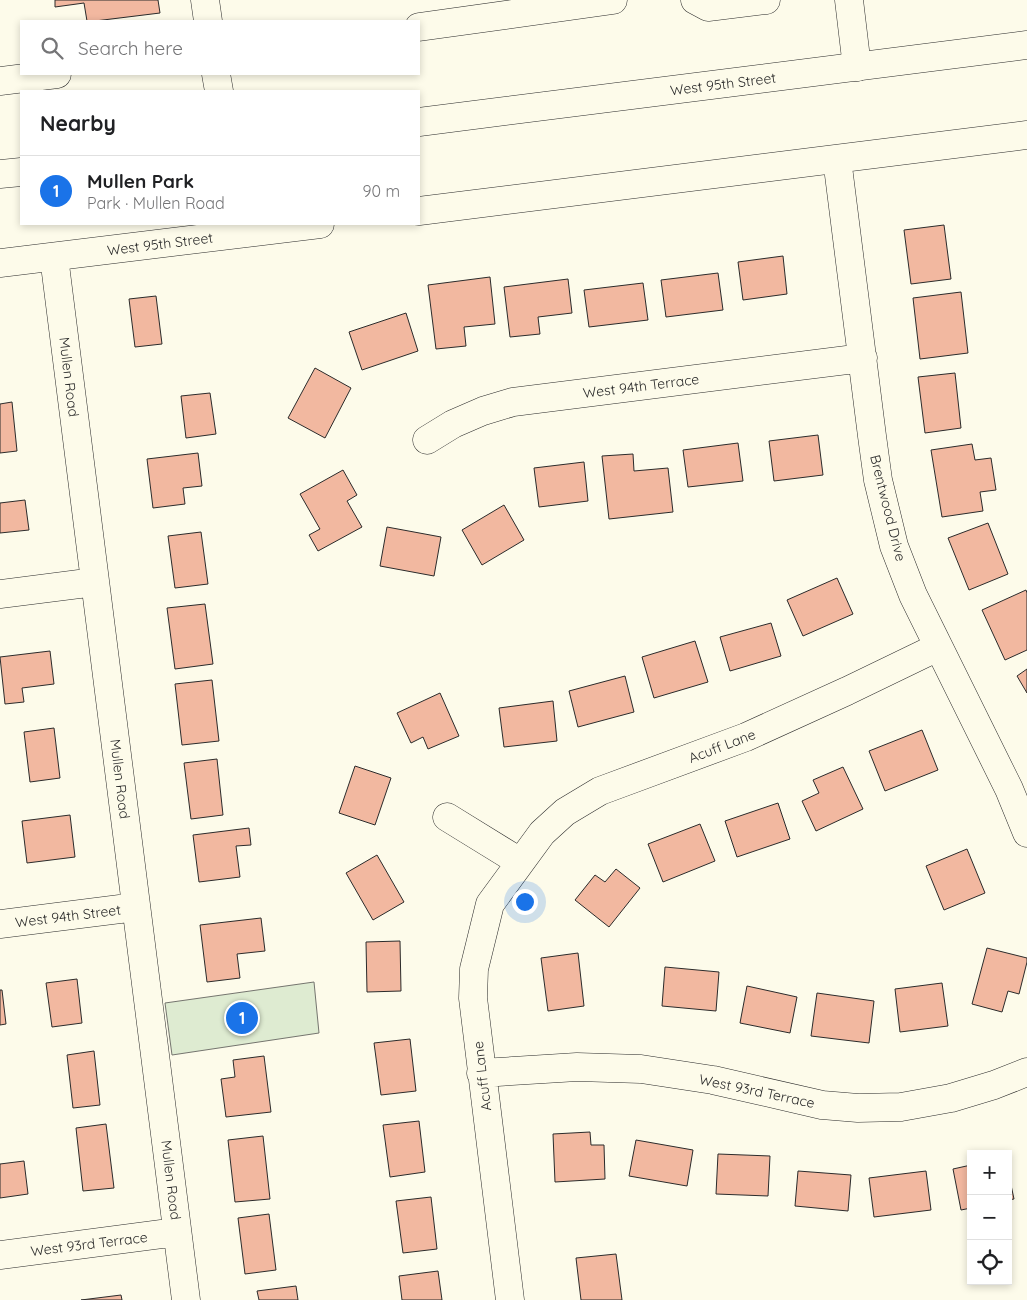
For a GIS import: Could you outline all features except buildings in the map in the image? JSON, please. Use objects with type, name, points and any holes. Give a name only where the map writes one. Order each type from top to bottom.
[{"type":"street","points":[[205,0],[208,20]]},
{"type":"street","points":[[420,27],[613,0]]},
{"type":"street","points":[[696,0],[708,7],[766,0]]},
{"type":"street","points":[[849,0],[857,66]]},
{"type":"street","name":"West 95th Street","points":[[420,122],[1027,45]]},
{"type":"street","points":[[0,81],[49,75]]},
{"type":"street","points":[[216,75],[219,90]]},
{"type":"street","points":[[420,211],[1027,135]]},
{"type":"street","name":"Brentwood Drive","points":[[837,159],[878,480],[894,546],[913,595],[1009,789],[1027,832]]},
{"type":"street","points":[[0,174],[20,172]]},
{"type":"street","name":"West 95th Street","points":[[0,263],[312,225]]},
{"type":"street","name":"Mullen Road","points":[[54,257],[186,1300]]},
{"type":"street","name":"West 94th Terrace","points":[[427,440],[453,424],[483,411],[513,402],[863,358]]},
{"type":"street","points":[[0,594],[95,582]]},
{"type":"street","name":"Acuff Lane","points":[[510,1300],[473,998],[474,969],[490,904],[542,833],[565,812],[600,791],[746,737],[938,647]]},
{"type":"street","points":[[447,817],[520,862]]},
{"type":"street","name":"West 94th Street","points":[[0,924],[136,907]]},
{"type":"street","name":"West 93rd Terrace","points":[[481,1073],[577,1067],[641,1069],[713,1080],[822,1105],[858,1108],[901,1107],[951,1098],[994,1085],[1027,1072]]},
{"type":"street","name":"West 93rd Terrace","points":[[0,1255],[177,1232]]},
{"type":"green space","points":[[314,982],[319,1033],[172,1055],[165,1003]]},
{"type":"place","name":"Mullen Park","points":[[242,1018]]}]
